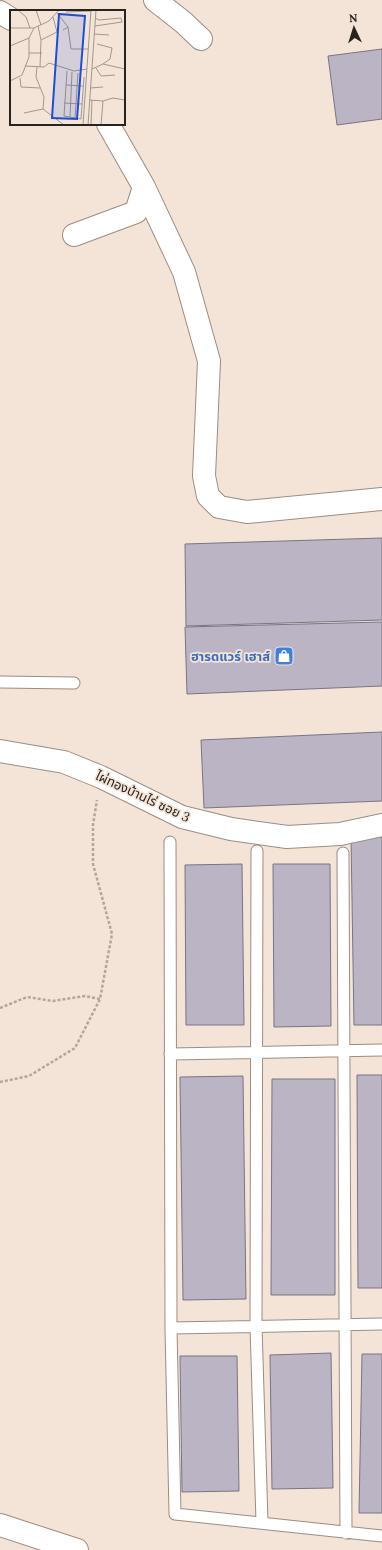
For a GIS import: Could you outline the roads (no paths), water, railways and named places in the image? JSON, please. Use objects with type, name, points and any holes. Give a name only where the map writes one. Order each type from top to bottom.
[{"type":"street","points":[[155,0],[183,22],[201,39]]},
{"type":"street","points":[[0,12],[10,18]]},
{"type":"street","points":[[109,125],[144,187],[184,272],[209,361],[204,476],[208,496],[219,507],[246,512],[382,499]]},
{"type":"street","points":[[74,235],[136,212],[144,187]]},
{"type":"street","name":"ไผ่ทองบ้านไร่ ซอย 3","points":[[0,752],[64,762],[101,777],[182,817],[231,829],[287,837],[340,834],[382,825]]},
{"type":"street","points":[[0,1525],[77,1550]]},
{"type":"lane","points":[[0,682],[74,683]]},
{"type":"lane","points":[[170,842],[171,1328],[175,1514],[262,1522],[382,1536]]},
{"type":"lane","points":[[257,851],[256,1326],[262,1522]]},
{"type":"lane","points":[[343,852],[346,1532]]},
{"type":"lane","points":[[170,1054],[382,1050]]},
{"type":"lane","points":[[171,1328],[382,1324]]},
{"type":"place","name":"ฮารดแวร์ เฮาส์","points":[[284,656]]}]
